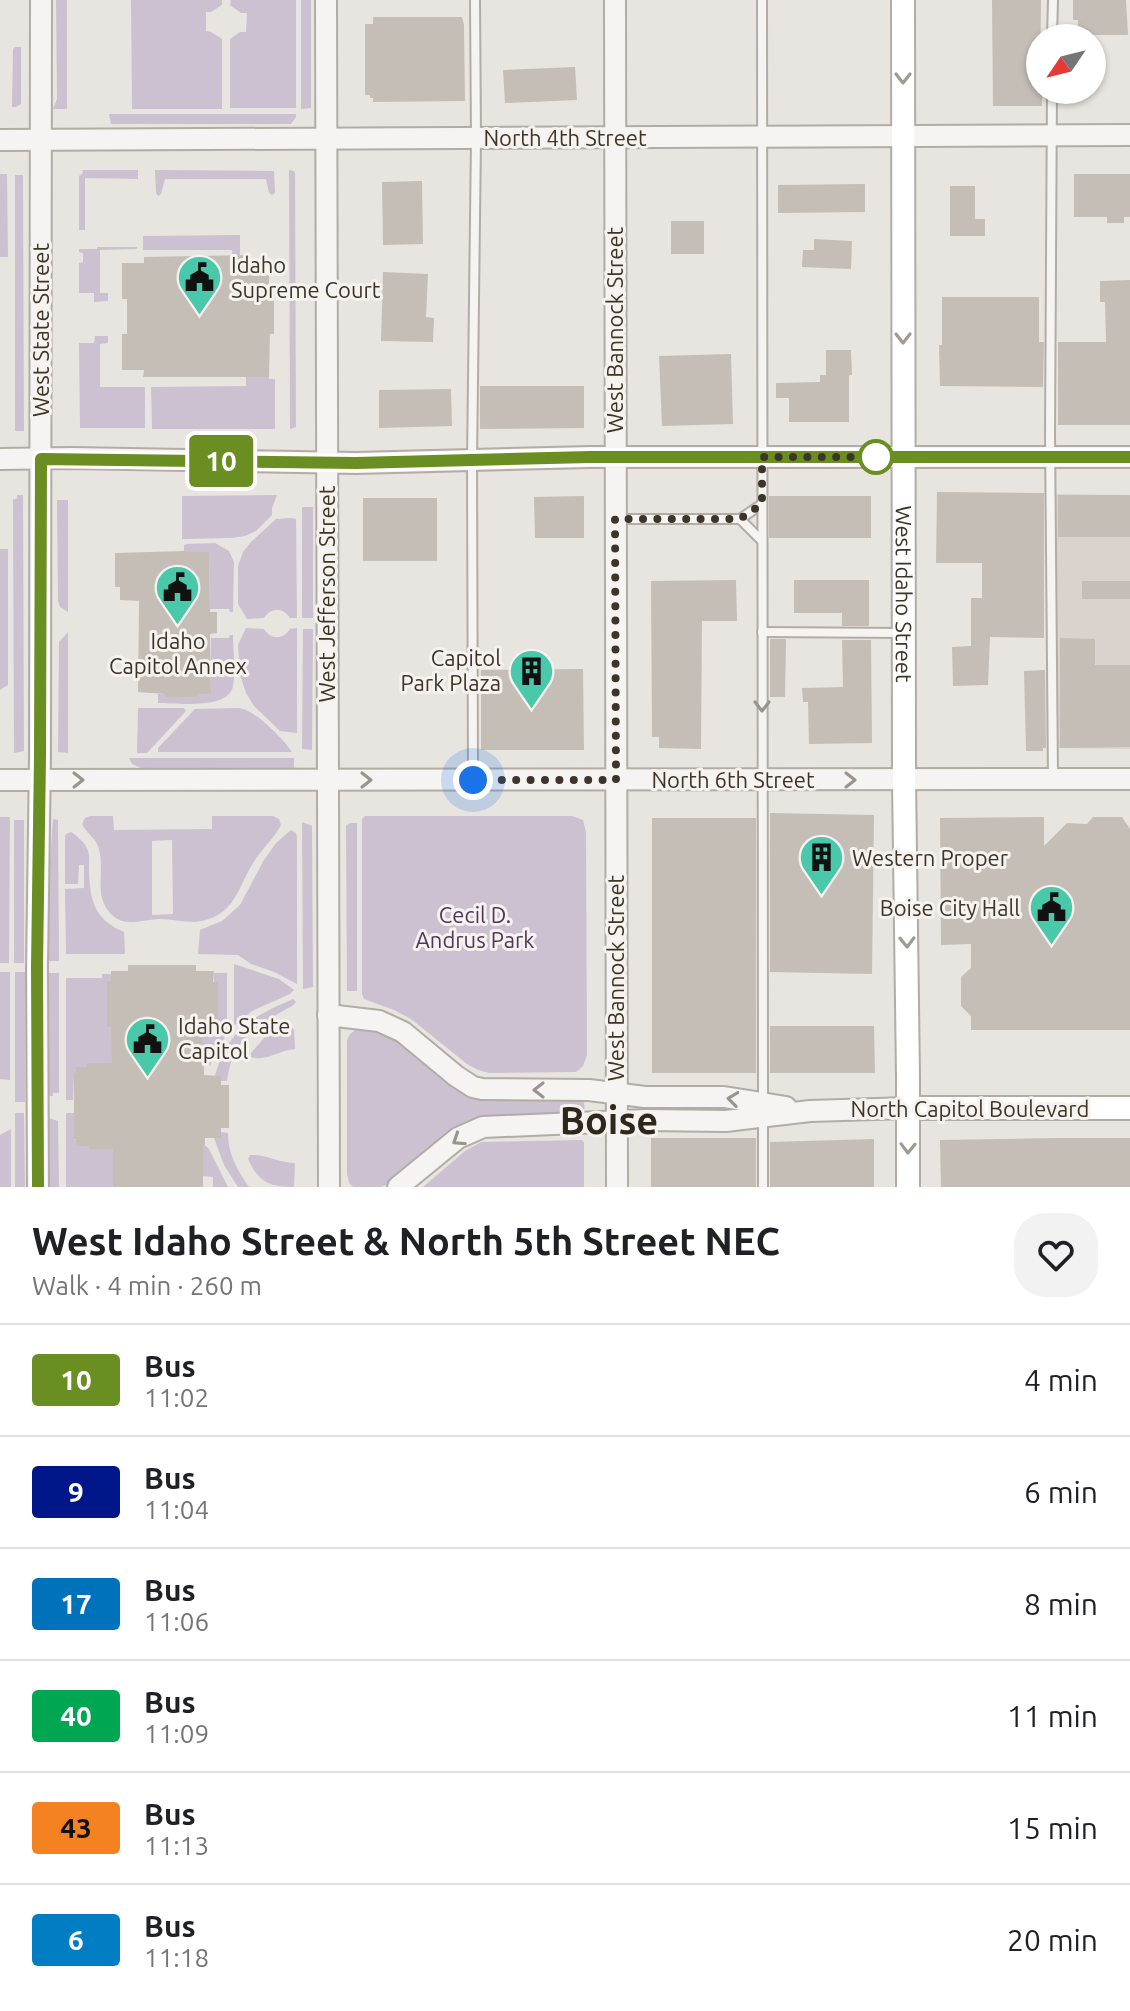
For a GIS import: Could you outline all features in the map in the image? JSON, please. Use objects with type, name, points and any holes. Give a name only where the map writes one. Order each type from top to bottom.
[{"type":"main road","name":"West Idaho Street","points":[[903,0],[908,1187]]},
{"type":"main road","name":"North Capitol Boulevard","points":[[909,1108],[1130,1108]]},
{"type":"street","name":"West State Street","points":[[38,1187],[41,0]]},
{"type":"street","name":"West Jefferson Street","points":[[326,0],[329,1187]]},
{"type":"street","name":"West Bannock Street","points":[[615,0],[617,1187]]},
{"type":"street","name":"North 4th Street","points":[[0,140],[1130,135]]},
{"type":"street","points":[[0,459],[472,462],[615,458],[1130,457]]},
{"type":"street","name":"North 6th Street","points":[[0,780],[1130,779]]},
{"type":"street","name":"North Capitol Boulevard","points":[[328,1015],[379,1021],[403,1032],[464,1082],[490,1090],[589,1090],[645,1097],[724,1097],[763,1110],[909,1108]]},
{"type":"street","name":"North Capitol Boulevard","points":[[398,1187],[458,1138],[483,1127],[616,1121],[726,1121],[763,1110]]},
{"type":"lane","points":[[473,780],[475,0]]},
{"type":"lane","points":[[762,0],[763,1187]]},
{"type":"lane","points":[[1052,24],[1053,0]]},
{"type":"lane","points":[[1052,104],[1050,457],[1053,780]]},
{"type":"lane","points":[[615,519],[740,519],[762,504]]},
{"type":"lane","points":[[740,519],[762,541]]},
{"type":"lane","points":[[762,632],[904,633]]},
{"type":"shaded area","points":[[1055,494],[1130,495],[1130,749],[1054,748]]},
{"type":"green space","points":[[56,0],[67,0],[67,109],[53,109],[57,99]]},
{"type":"green space","points":[[131,0],[222,0],[222,5],[206,12],[206,31],[222,39],[222,109],[132,109]]},
{"type":"green space","points":[[231,0],[296,0],[296,108],[230,108],[230,39],[240,32],[246,32],[247,13],[241,13],[230,5]]},
{"type":"green space","points":[[301,0],[311,0],[311,108],[301,109]]},
{"type":"green space","points":[[21,47],[21,104],[12,107],[13,49]]},
{"type":"green space","points":[[109,114],[296,114],[296,117],[291,124],[111,124]]},
{"type":"green space","points":[[82,170],[138,170],[138,179],[85,178],[85,230],[79,230],[79,176]]},
{"type":"green space","points":[[155,170],[274,171],[275,193],[269,193],[266,179],[165,179],[158,196]]},
{"type":"green space","points":[[289,170],[295,173],[296,427],[290,429]]},
{"type":"green space","points":[[0,174],[7,174],[8,257],[0,257]]},
{"type":"green space","points":[[15,175],[23,175],[24,431],[15,431]]},
{"type":"green space","points":[[240,235],[240,256],[232,256],[232,250],[143,250],[143,236]]},
{"type":"green space","points":[[137,247],[100,250],[100,293],[108,293],[108,301],[94,302],[94,293],[79,293],[79,263],[83,262],[83,253],[79,249]]},
{"type":"green space","points":[[95,336],[108,336],[108,343],[100,344],[100,387],[145,387],[145,428],[80,428],[79,343],[94,343]]},
{"type":"green space","points":[[246,370],[269,370],[269,379],[275,379],[275,429],[152,429],[151,387],[246,386]]},
{"type":"green space","points":[[17,495],[23,495],[24,751],[14,753],[13,499],[17,499]]},
{"type":"green space","points":[[277,495],[272,515],[256,531],[232,538],[182,539],[182,496]]},
{"type":"green space","points":[[57,500],[68,500],[68,612],[60,607],[58,601]]},
{"type":"green space","points":[[302,507],[313,507],[313,618],[302,618]]},
{"type":"green space","points":[[276,519],[296,519],[297,618],[290,618],[277,610],[264,618],[247,619],[238,604],[238,566],[243,552]]},
{"type":"green space","points":[[215,543],[229,551],[234,562],[233,612],[229,609],[210,609],[209,553],[184,551],[187,544]]},
{"type":"green space","points":[[0,549],[8,549],[8,685],[0,690]]},
{"type":"green space","points":[[246,628],[264,629],[277,637],[297,628],[297,733],[280,731],[254,706],[246,693],[240,675],[238,645]]},
{"type":"green space","points":[[303,629],[313,629],[312,750],[302,749]]},
{"type":"green space","points":[[68,632],[68,753],[58,752],[59,642]]},
{"type":"green space","points":[[233,635],[234,674],[229,694],[201,704],[158,703],[158,694],[196,697],[197,694],[211,694],[211,638],[229,638]]},
{"type":"green space","points":[[138,708],[184,708],[186,711],[147,753],[137,753]]},
{"type":"green space","points":[[238,708],[260,719],[292,752],[158,752],[158,748],[195,709]]},
{"type":"green space","points":[[129,758],[294,758],[294,768],[141,768],[132,764]]},
{"type":"green space","points":[[113,816],[114,830],[212,829],[212,816],[273,816],[279,819],[281,825],[222,912],[196,922],[163,919],[128,922],[111,914],[102,899],[99,849],[82,824],[85,818]],"holes":[[[172,840],[173,914],[152,915],[152,841]]]},
{"type":"green space","name":"Cecil D. Andrus Park","points":[[365,816],[572,816],[583,820],[586,832],[587,1055],[583,1066],[576,1072],[489,1073],[478,1070],[411,1019],[364,999],[362,819]]},
{"type":"green space","points":[[0,817],[10,817],[9,963],[0,963]]},
{"type":"green space","points":[[53,819],[58,820],[59,961],[49,961],[48,890]]},
{"type":"green space","points":[[14,820],[24,820],[24,963],[14,963]]},
{"type":"green space","points":[[302,822],[312,826],[313,987],[303,989]]},
{"type":"green space","points":[[357,823],[357,991],[347,991],[346,826]]},
{"type":"green space","points":[[291,830],[297,837],[297,984],[238,955],[198,954],[200,930],[222,921],[240,905],[264,860],[276,843]]},
{"type":"green space","points":[[71,832],[88,851],[91,891],[96,908],[106,921],[124,932],[125,954],[66,954],[65,889],[84,888],[84,865],[79,865],[78,884],[65,884],[65,837]]},
{"type":"green space","points":[[234,964],[279,979],[294,990],[252,1011],[234,1026]]},
{"type":"green space","points":[[0,972],[10,972],[10,1080],[0,1079]]},
{"type":"green space","points":[[15,972],[25,972],[25,1102],[15,1102]]},
{"type":"green space","points":[[49,973],[59,973],[59,1093],[53,1093],[53,1096],[49,1096]]},
{"type":"green space","points":[[214,973],[227,973],[227,1033],[210,1065],[202,1067],[202,1037],[213,1037],[213,1027],[218,1026],[218,982],[214,982]]},
{"type":"green space","points":[[102,974],[111,974],[111,981],[107,982],[107,1027],[111,1027],[116,1063],[88,1063],[87,1067],[76,1067],[73,1100],[66,1100],[66,978],[102,978]]},
{"type":"green space","points":[[293,999],[296,1002],[292,1006],[256,1028],[241,1043],[231,1062],[227,1081],[215,1076],[227,1047],[244,1027],[265,1012]]},
{"type":"green space","points":[[289,1026],[294,1029],[295,1049],[262,1058],[251,1057],[264,1038]]},
{"type":"green space","points":[[359,1027],[391,1034],[450,1080],[581,1098],[584,1110],[582,1114],[480,1118],[468,1122],[445,1136],[392,1182],[381,1187],[353,1187],[347,1174],[347,1040]]},
{"type":"green space","points":[[15,1113],[24,1113],[25,1187],[15,1187]]},
{"type":"green space","points":[[66,1113],[74,1113],[74,1139],[90,1149],[115,1149],[113,1187],[66,1187]]},
{"type":"green space","points":[[49,1118],[58,1121],[59,1187],[50,1187]]},
{"type":"green space","points":[[11,1129],[11,1187],[0,1187],[0,1135]]},
{"type":"green space","points":[[221,1132],[228,1133],[234,1162],[249,1187],[238,1187],[224,1165],[214,1138],[221,1138]]},
{"type":"green space","points":[[582,1140],[584,1187],[423,1187],[465,1151],[481,1142]]},
{"type":"green space","points":[[205,1145],[228,1187],[213,1187],[213,1177],[203,1176]]},
{"type":"green space","points":[[250,1155],[295,1163],[294,1187],[266,1182],[256,1174],[248,1159]]},
{"type":"building","points":[[992,0],[1041,0],[1041,24],[1026,24],[1026,104],[1042,106],[993,106]]},
{"type":"building","points":[[1073,0],[1126,0],[1128,35],[1106,35],[1106,24],[1078,24],[1078,20],[1073,20]]},
{"type":"building","points":[[373,17],[462,17],[465,101],[373,102],[370,95],[365,95],[365,24],[373,24]]},
{"type":"building","points":[[575,67],[577,100],[505,103],[503,70]]},
{"type":"building","points":[[1074,174],[1130,174],[1130,217],[1124,217],[1124,223],[1107,223],[1107,217],[1074,217]]},
{"type":"building","points":[[422,181],[423,244],[383,245],[382,182]]},
{"type":"building","points":[[865,184],[865,212],[778,213],[778,185]]},
{"type":"building","points":[[950,186],[975,186],[975,219],[985,219],[985,236],[950,236]]},
{"type":"building","points":[[671,221],[704,221],[704,254],[671,254]]},
{"type":"building","points":[[814,239],[852,241],[851,269],[802,267],[803,250],[814,250]]},
{"type":"building","name":"Idaho Supreme Court","points":[[248,255],[248,262],[269,262],[269,297],[274,297],[274,334],[270,334],[269,377],[143,377],[144,370],[122,370],[122,334],[127,334],[127,299],[122,299],[122,263],[144,263],[144,257]]},
{"type":"building","points":[[383,272],[428,274],[426,317],[434,318],[433,342],[381,341]]},
{"type":"building","points":[[1130,280],[1130,425],[1058,425],[1058,342],[1106,342],[1105,302],[1100,302],[1100,281]]},
{"type":"building","points":[[942,297],[1039,297],[1039,342],[1044,342],[1043,387],[940,386]]},
{"type":"building","points":[[826,350],[851,350],[849,422],[789,422],[789,398],[776,398],[776,383],[820,382],[820,375],[826,375]]},
{"type":"building","points":[[731,354],[733,424],[662,426],[659,356]]},
{"type":"building","points":[[480,386],[584,386],[584,428],[480,429]]},
{"type":"building","points":[[451,389],[452,426],[379,428],[379,390]]},
{"type":"building","points":[[937,492],[1044,493],[1044,638],[990,637],[988,685],[953,686],[952,647],[971,646],[971,598],[982,598],[982,563],[936,563]]},
{"type":"building","points":[[1058,495],[1130,495],[1130,537],[1058,537]]},
{"type":"building","points":[[584,496],[584,538],[535,538],[534,497]]},
{"type":"building","points":[[769,496],[871,496],[871,538],[769,538]]},
{"type":"building","points":[[363,498],[437,498],[437,561],[363,561]]},
{"type":"building","name":"Idaho Capitol Annex","points":[[209,552],[210,612],[217,612],[217,633],[210,634],[211,694],[165,697],[165,694],[138,692],[139,601],[120,600],[120,587],[115,587],[115,553]]},
{"type":"building","points":[[736,580],[737,621],[702,621],[701,749],[659,748],[659,737],[652,737],[651,581]]},
{"type":"building","points":[[794,580],[869,580],[869,626],[842,626],[842,613],[794,613]]},
{"type":"building","points":[[1082,581],[1130,581],[1130,599],[1082,599]]},
{"type":"building","points":[[1060,638],[1095,639],[1095,665],[1130,665],[1130,747],[1060,748]]},
{"type":"building","points":[[770,639],[786,639],[785,697],[770,697]]},
{"type":"building","points":[[842,640],[871,640],[872,743],[809,744],[808,702],[803,702],[802,688],[843,687]]},
{"type":"building","name":"Capitol Park Plaza","points":[[583,669],[584,750],[481,750],[481,670]]},
{"type":"building","points":[[1045,670],[1046,748],[1043,751],[1026,751],[1024,671]]},
{"type":"building","points":[[770,813],[874,815],[872,974],[770,972]]},
{"type":"building","points":[[1044,817],[1044,846],[1067,823],[1087,824],[1093,817],[1122,817],[1130,829],[1130,1030],[971,1030],[971,1016],[961,1006],[961,977],[971,968],[971,944],[941,945],[940,818]]},
{"type":"building","points":[[652,818],[756,818],[756,1073],[652,1073]]},
{"type":"building","name":"Idaho State Capitol","points":[[128,965],[196,965],[196,971],[214,971],[213,982],[218,982],[218,1027],[213,1027],[213,1037],[202,1037],[202,1067],[204,1075],[221,1076],[221,1085],[229,1085],[229,1128],[221,1128],[221,1138],[205,1138],[203,1187],[113,1187],[113,1149],[76,1146],[74,1073],[76,1067],[87,1067],[87,1063],[112,1063],[111,1027],[107,1027],[107,981],[111,981],[111,971],[128,971]]},
{"type":"building","points":[[770,1026],[874,1026],[875,1073],[770,1073]]},
{"type":"building","points":[[651,1138],[756,1138],[756,1187],[651,1187]]},
{"type":"building","points":[[1130,1138],[1130,1187],[941,1187],[940,1140]]},
{"type":"building","points":[[874,1139],[874,1187],[770,1187],[770,1142]]},
{"type":"bus line","name":"10","points":[[38,1187],[41,459],[356,463],[590,457],[1130,457]]},
{"type":"place","name":"Idaho Supreme Court","points":[[200,317]]},
{"type":"place","name":"Idaho Capitol Annex","points":[[178,627]]},
{"type":"place","name":"Capitol Park Plaza","points":[[532,710]]},
{"type":"place","name":"Western Proper","points":[[821,897]]},
{"type":"place","name":"Boise City Hall","points":[[1051,947]]},
{"type":"place","name":"Idaho State Capitol","points":[[147,1078]]},
{"type":"district","name":"Boise","points":[[609,1121]]},
{"type":"route","points":[[473,780],[616,780],[615,519],[740,519],[762,504],[762,457],[876,457]]}]
